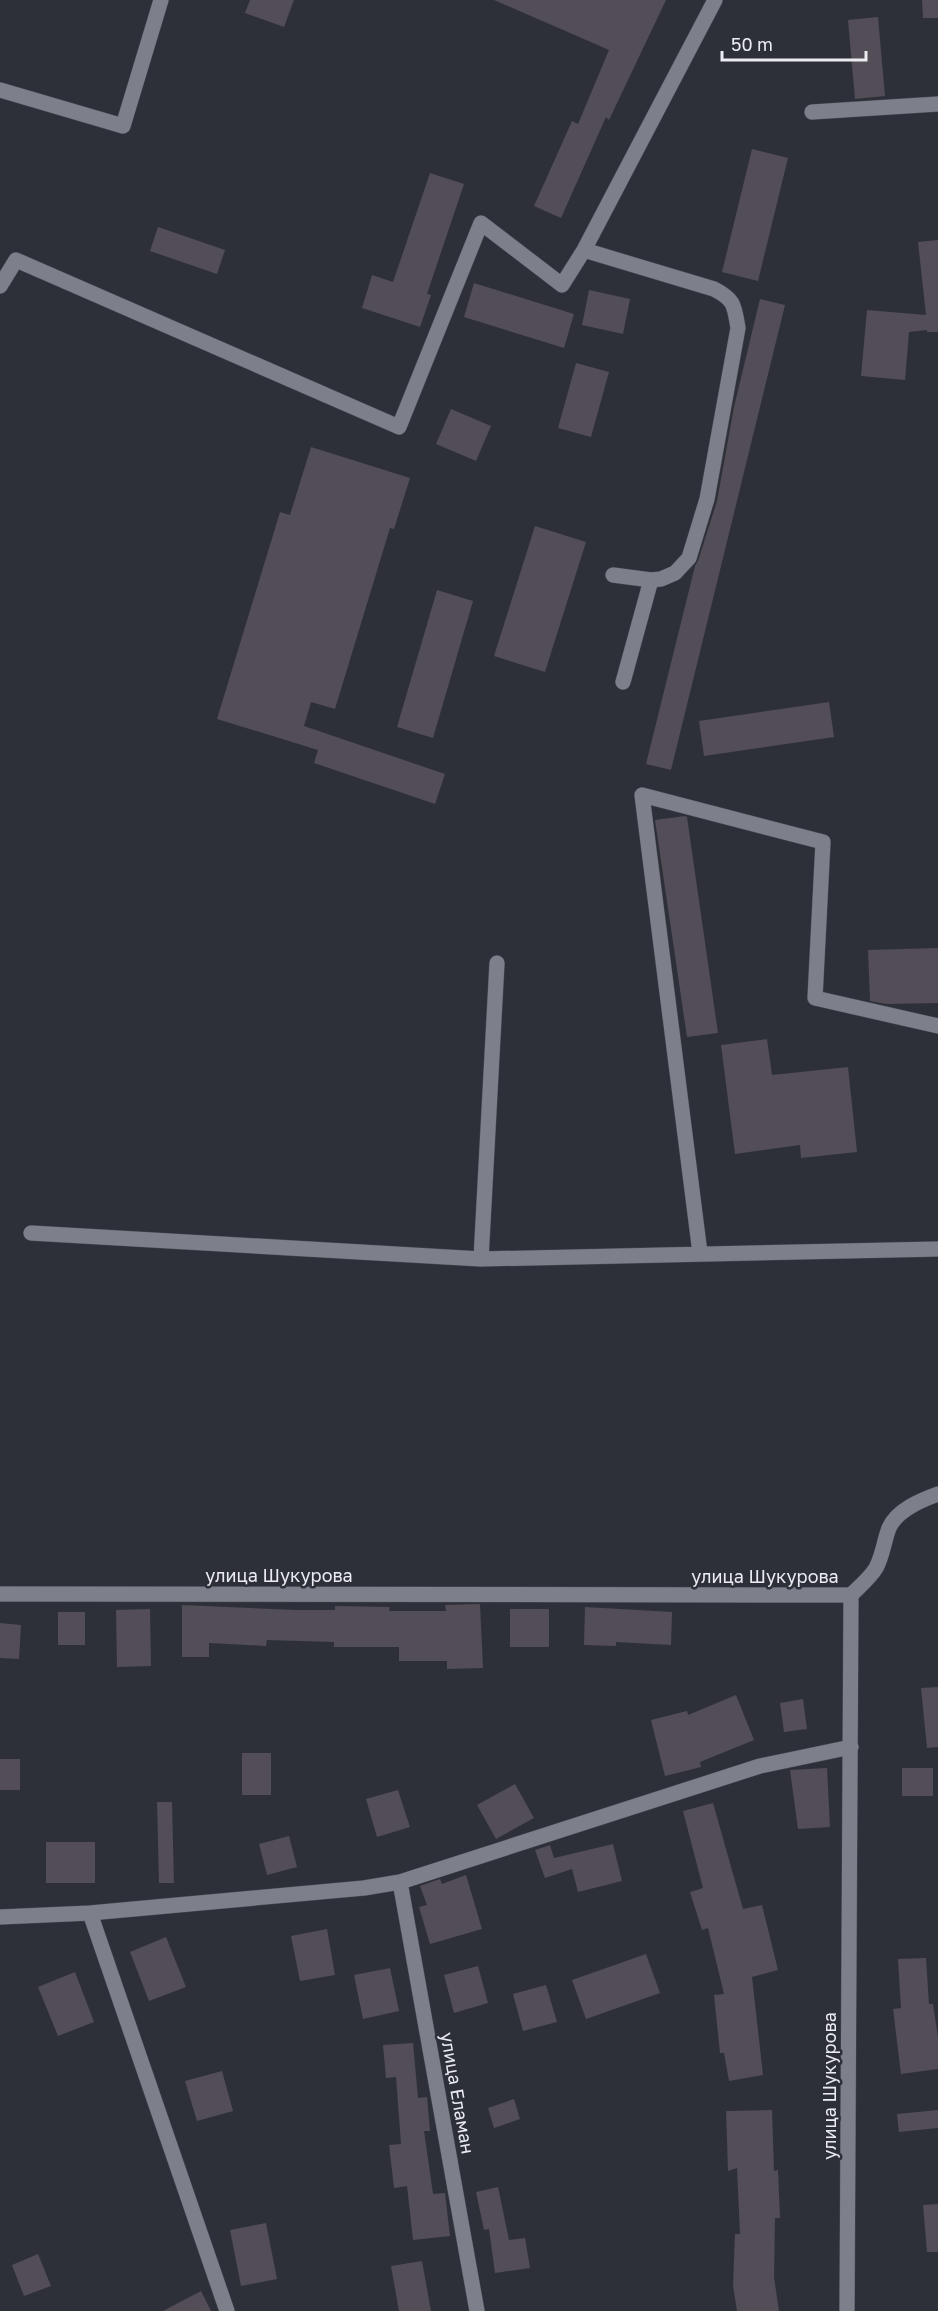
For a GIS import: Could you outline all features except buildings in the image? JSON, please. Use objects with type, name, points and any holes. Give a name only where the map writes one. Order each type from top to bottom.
[{"type":"street","points":[[0,90],[123,126],[161,0]]},
{"type":"street","points":[[0,286],[16,260],[399,427],[481,223],[562,285],[584,250],[715,0]]},
{"type":"street","points":[[812,112],[938,104]]},
{"type":"street","points":[[584,250],[714,289],[729,297],[735,310],[738,328],[707,499],[689,558],[675,573],[661,579],[651,580],[613,574]]},
{"type":"street","points":[[623,682],[651,580]]},
{"type":"street","points":[[700,1253],[642,795],[823,842],[816,998],[938,1026]]},
{"type":"street","points":[[481,1259],[497,963]]},
{"type":"street","points":[[31,1233],[481,1259],[938,1249]]},
{"type":"street","points":[[851,1595],[874,1571],[881,1558],[890,1527],[897,1517],[914,1505],[938,1494]]},
{"type":"street","name":"улица Шукурова","points":[[0,1594],[851,1595],[847,2311]]},
{"type":"street","points":[[0,1917],[90,1913],[364,1888],[400,1882],[760,1766],[851,1747]]},
{"type":"street","name":"улица Еламан","points":[[400,1882],[477,2311]]},
{"type":"street","points":[[90,1913],[227,2311]]}]
